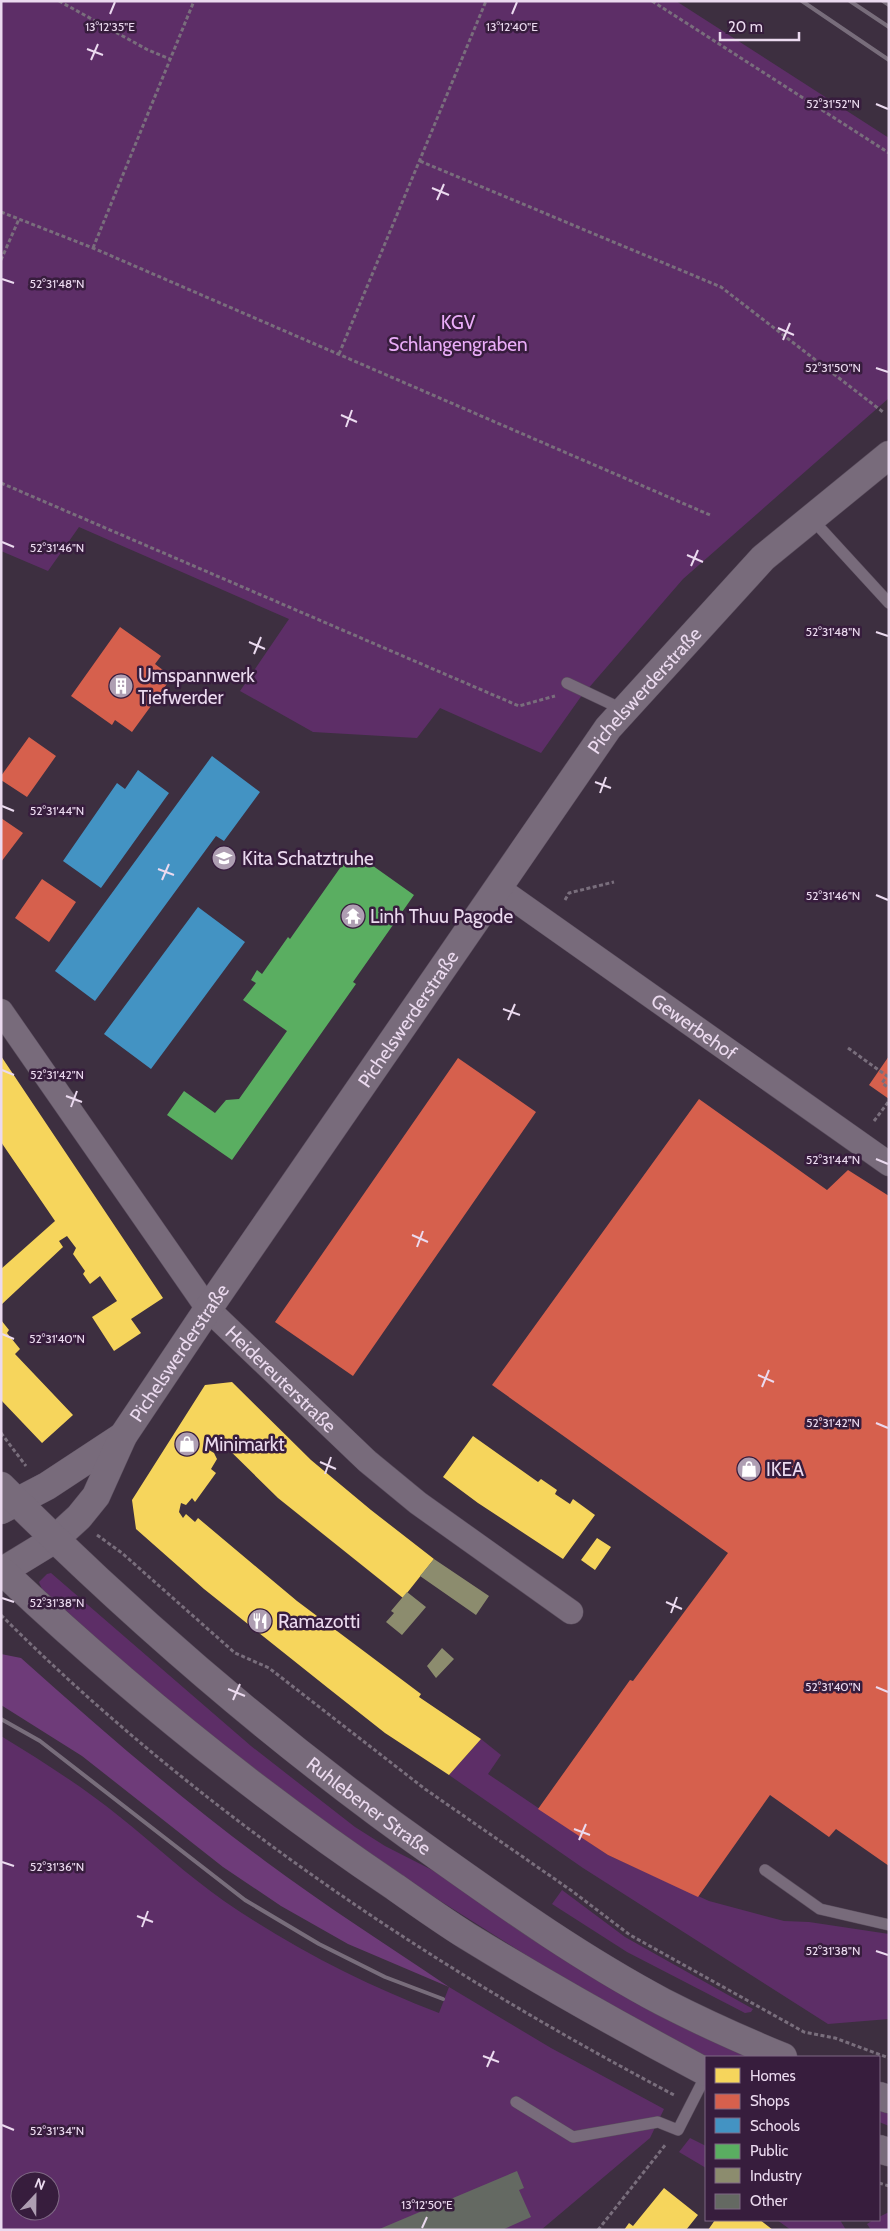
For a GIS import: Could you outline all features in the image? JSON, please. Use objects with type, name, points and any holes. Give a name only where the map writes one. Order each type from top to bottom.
[{"type":"main road","name":"Pichelswerderstraße","points":[[2,1571],[55,1539],[79,1517],[96,1496],[124,1436],[208,1309],[608,728],[763,558],[889,455]]},
{"type":"main road","name":"Pichelswerderstraße","points":[[7,1500],[124,1436]]},
{"type":"main road","name":"Ruhlebener Straße","points":[[7,1500],[55,1539],[193,1664],[295,1750],[391,1824],[490,1894],[596,1963],[661,2001],[781,2056]]},
{"type":"main road","points":[[2,1571],[155,1707],[258,1790],[360,1864],[474,1940],[590,2009],[705,2072]]},
{"type":"street","name":"Gewerbehof","points":[[498,888],[889,1164]]},
{"type":"street","name":"Heidereuterstraße","points":[[1,1011],[208,1309],[368,1461],[418,1503],[571,1612]]},
{"type":"lane","points":[[812,518],[889,603]]},
{"type":"lane","points":[[567,683],[624,710]]},
{"type":"lane","points":[[765,1870],[820,1909],[889,1925]]},
{"type":"lane","points":[[516,2102],[573,2138],[658,2122],[678,2130],[705,2075]]},
{"type":"path","points":[[59,1],[148,50],[170,59]]},
{"type":"path","points":[[93,248],[194,1]]},
{"type":"path","points":[[339,354],[486,1]]},
{"type":"path","points":[[652,1],[889,153]]},
{"type":"path","points":[[420,161],[721,286],[883,412]]},
{"type":"path","points":[[1,212],[93,248],[710,515]]},
{"type":"path","points":[[1,260],[19,219]]},
{"type":"path","points":[[1,483],[519,706],[561,694]]},
{"type":"path","points":[[565,900],[569,893],[614,882]]},
{"type":"path","points":[[848,1048],[887,1076],[882,1083],[889,1088]]},
{"type":"path","points":[[874,1121],[889,1101]]},
{"type":"path","points":[[1,1433],[16,1455]]},
{"type":"path","points":[[104,1542],[122,1553],[235,1653],[269,1668],[425,1790],[572,1891],[630,1935],[804,2032],[836,2038],[889,2058]]},
{"type":"path","points":[[598,2230],[678,2130]]},
{"type":"green space","name":"KGV Schlangengraben","points":[[1,1],[676,1],[889,138],[889,398],[683,579],[580,698],[541,753],[440,708],[417,738],[313,732],[240,691],[289,619],[79,527],[48,571],[1,551]]},
{"type":"green space","points":[[51,1573],[251,1746],[355,1827],[385,1846],[434,1871],[522,1930],[747,2056],[706,2056],[653,2030],[556,1974],[426,1892],[352,1842],[241,1760],[145,1682],[42,1589],[39,1582],[47,1574]]},
{"type":"green space","points":[[1,1736],[92,1795],[224,1901],[301,1949],[383,1990],[439,2013],[449,1987],[551,2048],[664,2109],[650,2138],[541,2230],[1,2230]]},
{"type":"green space","points":[[481,1739],[501,1755],[488,1774],[608,1855],[709,1901],[784,1921],[809,1922],[889,1934],[889,2019],[828,2024],[583,1868],[449,1775]]},
{"type":"green space","points":[[562,1890],[625,1937],[753,2009],[751,2012],[745,2013],[627,1952],[552,1904]]},
{"type":"green space","points":[[880,2108],[889,2112],[889,2126],[880,2122]]},
{"type":"green space","points":[[690,2138],[705,2146],[705,2167],[679,2152]]},
{"type":"green space","points":[[889,2212],[889,2230],[871,2230],[867,2224],[872,2221],[880,2221],[880,2216]]},
{"type":"green space","points":[[778,2221],[841,2221],[846,2230],[791,2230]]},
{"type":"shaded area","points":[[1,1654],[21,1658],[80,1711],[233,1837],[356,1925],[449,1987],[348,1944],[281,1906],[223,1867],[82,1756],[1,1705]]},
{"type":"building: Homes","points":[[1,1056],[163,1298],[131,1319],[141,1333],[114,1351],[92,1317],[117,1301],[100,1276],[90,1284],[83,1274],[85,1271],[73,1254],[76,1248],[67,1236],[59,1241],[63,1247],[1,1305],[1,1269],[55,1221],[1,1142]]},
{"type":"building: Homes","points":[[1,1320],[9,1330],[7,1333],[20,1349],[15,1354],[73,1415],[42,1443],[1,1400]]},
{"type":"building: Homes","points":[[232,1382],[311,1460],[434,1559],[403,1598],[278,1498],[217,1438],[209,1450],[214,1453],[217,1459],[211,1469],[216,1473],[195,1502],[192,1498],[186,1505],[181,1503],[179,1512],[183,1518],[186,1514],[195,1522],[198,1518],[297,1601],[421,1694],[419,1697],[481,1739],[449,1775],[385,1733],[204,1589],[136,1529],[132,1500],[205,1385]]},
{"type":"building: Homes","points":[[473,1436],[538,1482],[541,1479],[557,1490],[555,1494],[570,1504],[573,1499],[595,1515],[563,1559],[478,1503],[443,1477]]},
{"type":"building: Homes","points":[[597,1538],[611,1547],[595,1570],[581,1560]]},
{"type":"building: Homes","points":[[664,2188],[698,2215],[686,2230],[624,2230],[629,2223],[633,2226]]},
{"type":"building: Homes","points":[[714,2221],[761,2221],[773,2230],[708,2230]]},
{"type":"building: Shops","name":"Umspannwerk Tiefwerder","points":[[120,627],[161,656],[155,664],[172,677],[132,732],[115,720],[112,725],[71,696]]},
{"type":"building: Shops","points":[[29,737],[56,756],[27,797],[1,780],[1,776]]},
{"type":"building: Shops","points":[[1,818],[23,833],[1,862]]},
{"type":"building: Shops","points":[[42,879],[76,902],[49,942],[15,918]]},
{"type":"building: Shops","points":[[889,1056],[889,1099],[869,1085]]},
{"type":"building: Shops","points":[[458,1058],[536,1112],[353,1376],[275,1322]]},
{"type":"building: Shops","name":"IKEA","points":[[699,1099],[827,1190],[848,1170],[889,1196],[889,1866],[836,1829],[829,1837],[770,1795],[698,1897],[608,1855],[538,1809],[630,1680],[633,1681],[728,1553],[492,1385]]},
{"type":"building: Schools","points":[[212,756],[260,792],[224,841],[216,836],[95,1001],[55,971]]},
{"type":"building: Schools","points":[[138,770],[169,793],[101,888],[63,861],[117,783],[125,789]]},
{"type":"building: Schools","points":[[198,907],[245,942],[151,1069],[104,1034]]},
{"type":"building: Public","points":[[352,851],[414,895],[353,982],[356,984],[232,1160],[167,1115],[184,1091],[215,1113],[226,1100],[239,1099],[287,1031],[243,1000],[256,983],[251,980],[257,970],[262,974],[288,937],[290,939]]},
{"type":"building: Industry","points":[[434,1559],[489,1596],[476,1615],[420,1576]]},
{"type":"building: Industry","points":[[407,1592],[426,1607],[402,1635],[386,1622],[394,1613],[391,1611]]},
{"type":"building: Industry","points":[[442,1648],[454,1659],[436,1678],[427,1666]]},
{"type":"building: Other","points":[[517,2171],[524,2188],[519,2190],[531,2217],[502,2230],[377,2230]]},
{"type":"railway","points":[[802,1],[889,60]]},
{"type":"railway","points":[[850,1],[889,27]]},
{"type":"railway","points":[[883,1],[889,5]]},
{"type":"railway","points":[[1,1719],[40,1741],[245,1900],[319,1944],[385,1977],[443,1999]]},
{"type":"place","name":"Umspannwerk Tiefwerder","points":[[121,686]]},
{"type":"place","name":"Kita Schatztruhe","points":[[224,858]]},
{"type":"place","name":"Linh Thuu Pagode","points":[[353,916]]},
{"type":"place","name":"Minimarkt","points":[[187,1444]]},
{"type":"place","name":"IKEA","points":[[749,1469]]},
{"type":"place","name":"Ramazotti","points":[[260,1621]]}]
